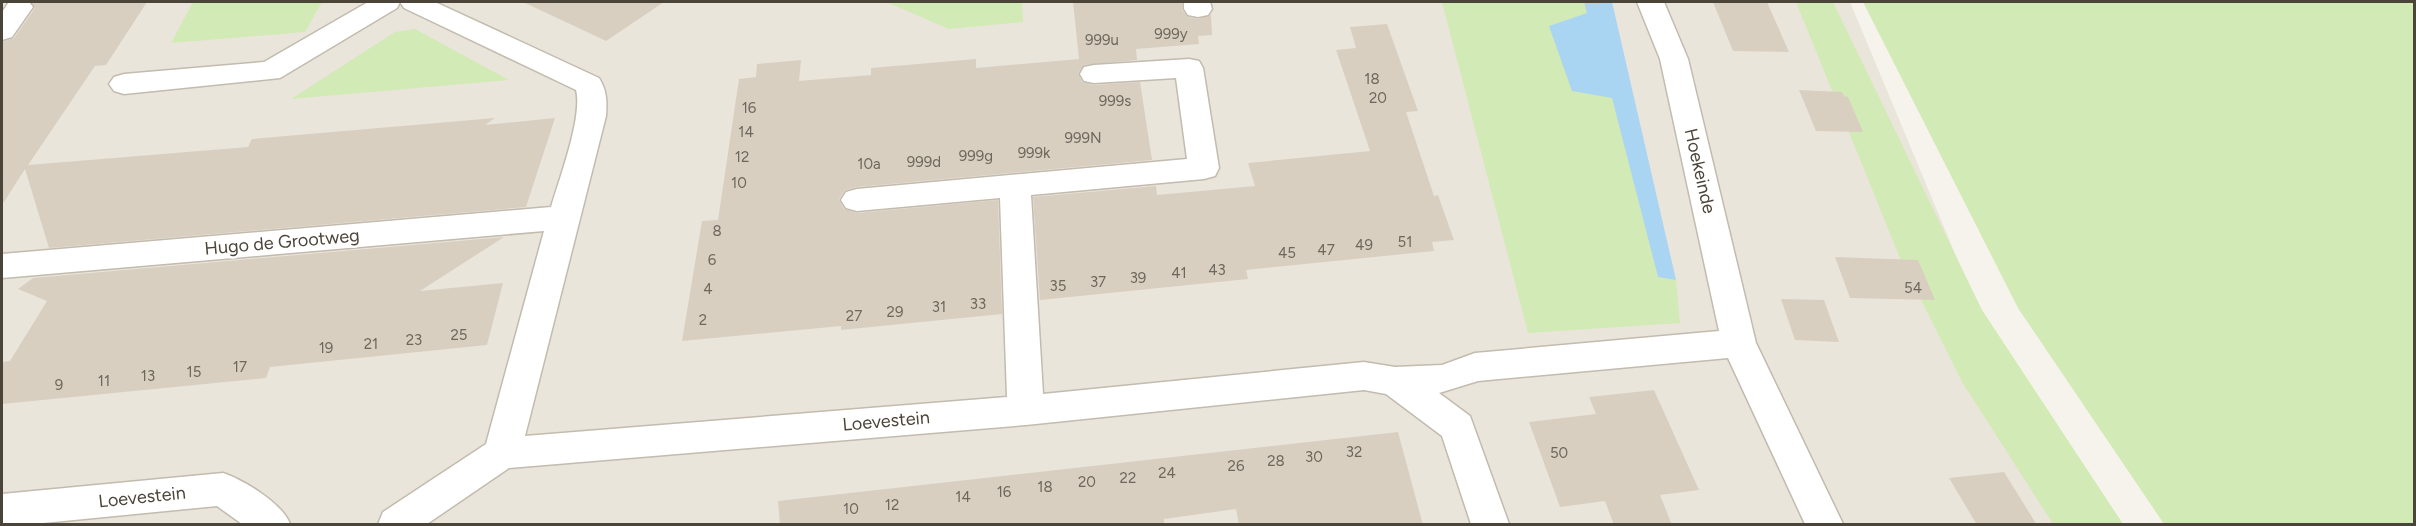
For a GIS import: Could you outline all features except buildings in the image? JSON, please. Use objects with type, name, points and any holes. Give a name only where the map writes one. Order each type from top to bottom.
[{"type":"street","points":[[124,84],[270,71],[387,2]]},
{"type":"street","points":[[414,2],[589,85],[593,99],[591,117],[502,453]]},
{"type":"street","name":"Hoekeinde","points":[[1651,2],[1674,59],[1739,343],[1824,525]]},
{"type":"street","points":[[2,31],[19,7]]},
{"type":"street","points":[[857,200],[1204,168],[1189,68],[1094,74]]},
{"type":"street","points":[[1015,186],[1026,410]]},
{"type":"street","name":"Hugo de Grootweg","points":[[2,266],[563,218]]},
{"type":"street","points":[[1395,381],[1444,379],[1475,367],[1739,343]]},
{"type":"street","name":"Loevestein","points":[[397,525],[502,453],[1026,410],[1364,376],[1395,381]]},
{"type":"street","points":[[1395,381],[1457,427],[1490,525]]},
{"type":"street","name":"Loevestein","points":[[2,511],[223,489],[271,525]]},
{"type":"shaded area","points":[[2,2],[1850,2],[2068,524],[2,524]]},
{"type":"green space","points":[[193,2],[322,2],[305,32],[171,43]]},
{"type":"green space","points":[[886,2],[1022,2],[1023,22],[949,29]]},
{"type":"green space","points":[[1442,2],[1584,2],[1587,13],[1549,26],[1612,97],[1658,277],[1676,280],[1680,323],[1528,333]]},
{"type":"green space","points":[[1796,2],[1833,2],[1982,310],[2123,524],[2053,524],[1962,382],[1900,258]]},
{"type":"green space","points":[[1863,2],[2414,2],[2414,524],[2164,524],[2018,308]]},
{"type":"green space","points":[[415,29],[509,80],[291,99],[395,32]]},
{"type":"water","points":[[1584,2],[1612,2],[1676,280],[1658,277],[1612,98],[1572,91],[1549,26],[1587,13]]}]
